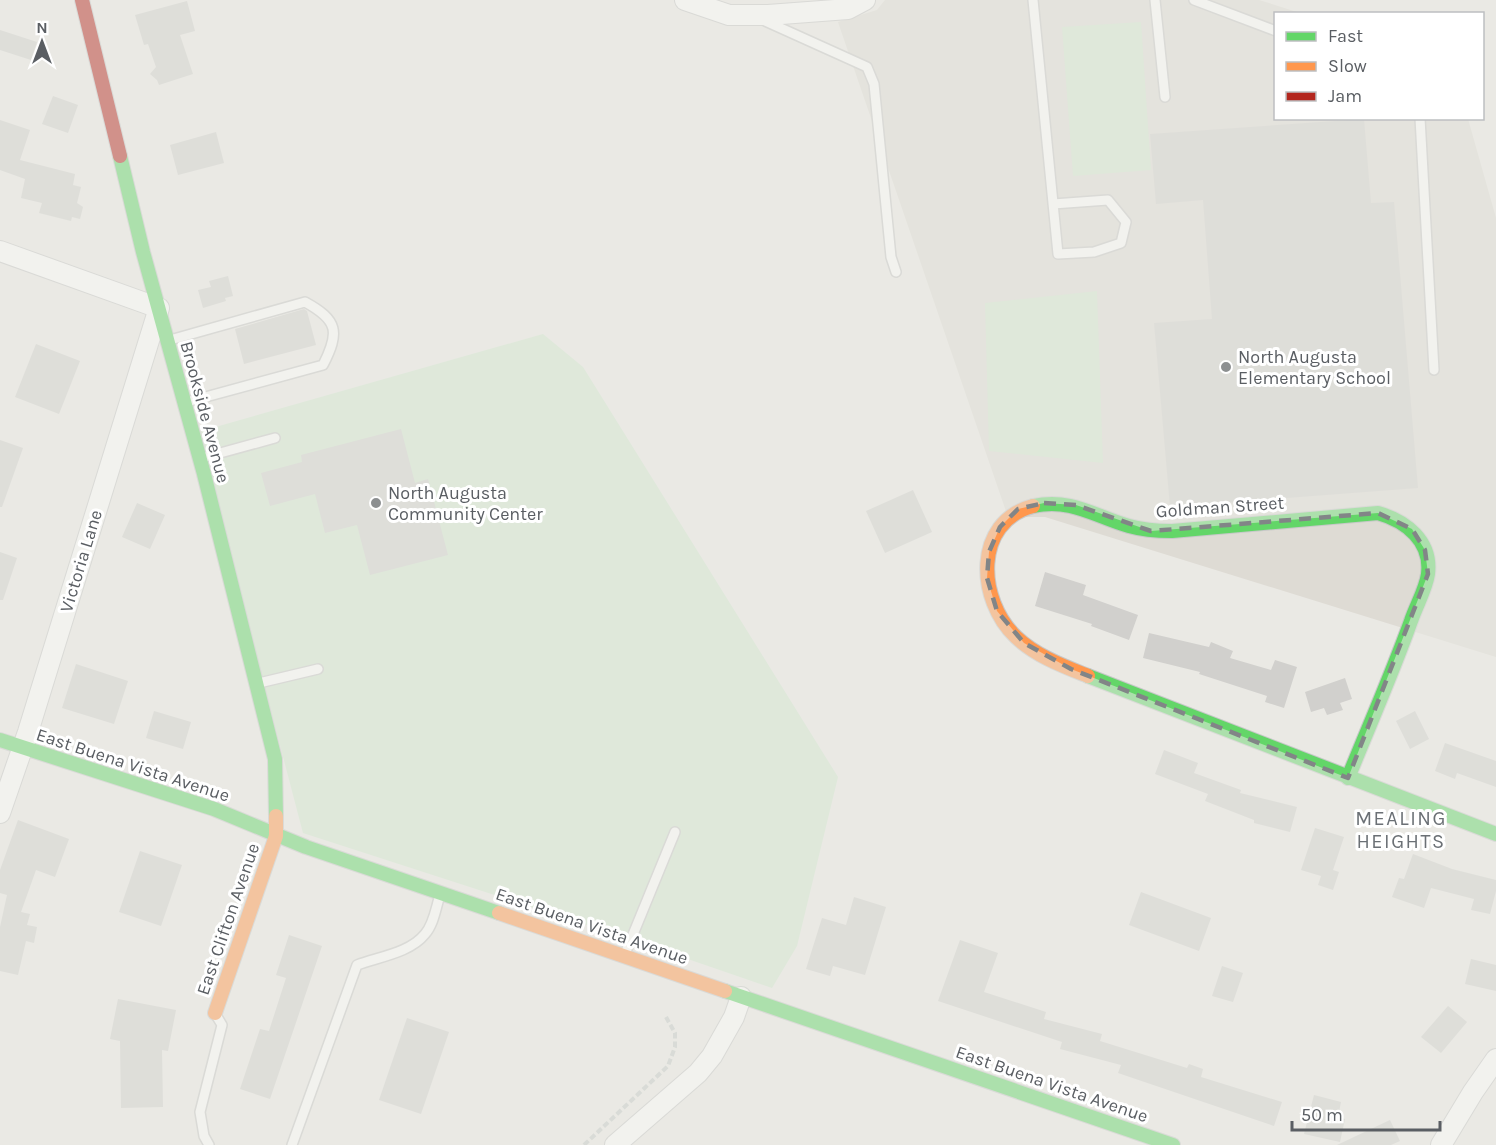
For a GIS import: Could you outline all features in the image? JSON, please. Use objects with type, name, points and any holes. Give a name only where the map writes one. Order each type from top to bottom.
[{"type":"street","name":"Brookside Avenue","points":[[82,0],[275,759],[276,836]]},
{"type":"street","points":[[685,0],[729,15],[848,9],[866,0]]},
{"type":"street","points":[[0,251],[159,308]]},
{"type":"street","name":"Victoria Lane","points":[[0,813],[23,748],[159,308]]},
{"type":"street","name":"Goldman Street","points":[[1348,778],[1399,654],[1428,574],[1428,562],[1420,538],[1402,521],[1378,513],[1151,531],[1131,527],[1076,505],[1044,503],[1018,509],[1000,527],[989,552],[987,578],[997,611],[1004,623],[1024,644],[1071,669],[1348,778],[1496,834]]},
{"type":"street","name":"East Buena Vista Avenue","points":[[0,740],[214,809],[276,836],[1173,1145]]},
{"type":"street","name":"East Clifton Avenue","points":[[215,1013],[276,836]]},
{"type":"street","points":[[615,1145],[698,1072],[712,1056],[734,1017],[741,997]]},
{"type":"street","points":[[1441,1145],[1496,1059]]},
{"type":"lane","points":[[1033,0],[1053,204],[1058,254],[1094,252],[1121,243],[1126,222],[1108,200],[1053,204]]},
{"type":"lane","points":[[1155,0],[1165,97]]},
{"type":"lane","points":[[1194,0],[1274,31]]},
{"type":"lane","points":[[750,15],[867,67],[874,84],[891,257],[896,272]]},
{"type":"lane","points":[[1420,120],[1434,370]]},
{"type":"lane","points":[[168,341],[305,302],[324,312],[333,327],[331,349],[323,365],[184,402]]},
{"type":"lane","points":[[200,459],[275,438]]},
{"type":"lane","points":[[257,683],[318,669]]},
{"type":"lane","points":[[624,956],[675,832]]},
{"type":"lane","points":[[292,1145],[357,965],[401,951],[425,935],[432,921],[440,892]]},
{"type":"lane","points":[[209,1145],[204,1136],[200,1112],[222,1026],[215,1013]]},
{"type":"path","points":[[584,1145],[668,1066],[675,1047],[675,1033],[666,1017]]},
{"type":"highlighted area","points":[[1044,503],[1076,505],[1151,531],[1378,513],[1412,529],[1425,550],[1428,574],[1348,778],[1071,669],[1024,643],[997,611],[987,578],[989,552],[1000,527],[1018,509]]},
{"type":"shaded area","name":"North Augusta Elementary School","points":[[885,0],[1259,0],[1297,12],[1274,12],[1274,120],[1468,120],[1496,218],[1496,657],[1045,517],[1008,517],[838,22],[877,10]]},
{"type":"green space","points":[[1141,22],[1151,170],[1073,176],[1062,27]]},
{"type":"green space","points":[[1097,291],[1103,463],[989,451],[985,303]]},
{"type":"green space","points":[[543,334],[583,367],[838,777],[797,946],[772,988],[621,936],[303,833],[198,432]]},
{"type":"building","points":[[187,1],[195,31],[180,35],[193,74],[159,85],[150,74],[156,67],[148,44],[144,45],[135,15]]},
{"type":"building","points":[[0,30],[37,42],[31,60],[0,50]]},
{"type":"building","points":[[53,96],[78,105],[68,133],[42,124]]},
{"type":"building","points":[[0,120],[30,130],[20,160],[75,174],[73,185],[81,187],[77,203],[83,207],[80,219],[72,217],[71,221],[39,213],[42,203],[21,198],[25,179],[0,170]]},
{"type":"building","points":[[1364,120],[1371,203],[1394,202],[1418,488],[1170,507],[1154,323],[1212,319],[1203,200],[1156,204],[1150,134]]},
{"type":"building","points":[[216,132],[224,163],[178,175],[170,145]]},
{"type":"building","points":[[228,276],[233,296],[225,298],[226,301],[203,308],[198,290],[211,287],[209,281]]},
{"type":"building","points":[[304,309],[307,311],[316,345],[244,364],[235,329]]},
{"type":"building","points":[[36,344],[80,361],[59,414],[15,397]]},
{"type":"building","name":"North Augusta Community Center","points":[[401,429],[415,483],[428,479],[448,555],[370,575],[357,525],[325,533],[315,494],[270,506],[261,473],[302,462],[301,455]]},
{"type":"building","points":[[0,440],[23,448],[2,507],[0,507]]},
{"type":"building","points":[[913,490],[932,532],[885,553],[866,511]]},
{"type":"building","points":[[137,503],[165,515],[150,549],[122,537]]},
{"type":"building","points":[[0,552],[17,558],[3,600],[0,600]]},
{"type":"building","points":[[1045,572],[1086,585],[1083,595],[1138,615],[1129,640],[1091,626],[1092,624],[1035,606]]},
{"type":"building","points":[[1149,633],[1209,647],[1211,642],[1233,651],[1230,658],[1271,670],[1275,660],[1297,667],[1284,708],[1265,702],[1267,696],[1199,674],[1200,672],[1143,658]]},
{"type":"building","points":[[76,664],[128,681],[114,724],[62,708]]},
{"type":"building","points":[[1345,678],[1352,699],[1340,703],[1343,710],[1327,715],[1324,708],[1311,712],[1305,692]]},
{"type":"building","points":[[154,711],[191,722],[183,749],[146,738]]},
{"type":"building","points":[[1415,711],[1429,739],[1410,749],[1396,721]]},
{"type":"building","points":[[1445,743],[1496,761],[1496,787],[1457,773],[1455,779],[1435,771]]},
{"type":"building","points":[[1164,750],[1198,763],[1194,773],[1241,790],[1240,793],[1297,807],[1290,832],[1254,823],[1254,820],[1205,801],[1208,794],[1155,774]]},
{"type":"building","points":[[18,820],[69,839],[55,877],[36,870],[21,912],[30,914],[27,925],[37,927],[34,943],[26,941],[18,975],[0,971],[0,927],[7,895],[0,893],[0,870]]},
{"type":"building","points":[[1315,828],[1344,837],[1333,870],[1339,872],[1333,890],[1318,885],[1321,876],[1301,870]]},
{"type":"building","points":[[140,851],[182,865],[161,926],[119,912]]},
{"type":"building","points":[[1413,854],[1452,869],[1496,880],[1496,891],[1490,914],[1471,910],[1474,899],[1431,888],[1424,908],[1392,897],[1399,878],[1404,879]]},
{"type":"building","points":[[1141,892],[1211,918],[1199,951],[1129,925]]},
{"type":"building","points":[[854,897],[886,907],[865,975],[833,966],[830,976],[806,969],[822,918],[846,925]]},
{"type":"building","points":[[289,935],[322,946],[270,1099],[240,1089],[260,1029],[269,1031],[286,978],[276,975]]},
{"type":"building","points":[[960,940],[998,953],[984,992],[1046,1012],[1044,1019],[1102,1034],[1100,1041],[1187,1068],[1189,1064],[1203,1069],[1201,1077],[1282,1102],[1274,1126],[1118,1073],[1121,1065],[1060,1049],[1062,1042],[938,1001]]},
{"type":"building","points":[[1471,959],[1496,965],[1496,991],[1465,984]]},
{"type":"building","points":[[1222,966],[1243,973],[1233,1002],[1212,996]]},
{"type":"building","points":[[118,999],[176,1010],[168,1051],[162,1050],[163,1107],[121,1108],[120,1041],[110,1039]]},
{"type":"building","points":[[1448,1006],[1467,1022],[1441,1053],[1421,1037]]},
{"type":"building","points":[[407,1018],[449,1032],[421,1114],[379,1100]]},
{"type":"building","points":[[1314,1095],[1341,1102],[1338,1117],[1345,1119],[1340,1142],[1304,1134]]},
{"type":"building","points":[[1390,1120],[1400,1141],[1391,1145],[1337,1145]]},
{"type":"traffic: fast","points":[[120,156],[143,252],[204,474],[275,759],[276,816]]},
{"type":"traffic: fast","points":[[1033,506],[1047,504],[1071,506],[1129,526],[1161,531],[1378,513],[1407,527],[1415,534],[1426,552],[1427,580],[1348,778]]},
{"type":"traffic: fast","points":[[1088,676],[1496,834]]},
{"type":"traffic: fast","points":[[0,740],[214,809],[306,847],[499,913]]},
{"type":"traffic: fast","points":[[725,991],[1173,1145]]},
{"type":"traffic: slow","points":[[1033,506],[1013,515],[1000,528],[991,545],[987,564],[988,584],[994,603],[1003,621],[1024,644],[1050,660],[1088,676]]},
{"type":"traffic: slow","points":[[215,1013],[276,836],[276,816]]},
{"type":"traffic: slow","points":[[499,913],[725,991]]},
{"type":"traffic: jam","points":[[82,0],[120,156]]},
{"type":"place","name":"North Augusta Elementary School","points":[[1226,367]]},
{"type":"place","name":"North Augusta Community Center","points":[[376,503]]},
{"type":"district","name":"MEALING HEIGHTS","points":[[1401,830]]}]
